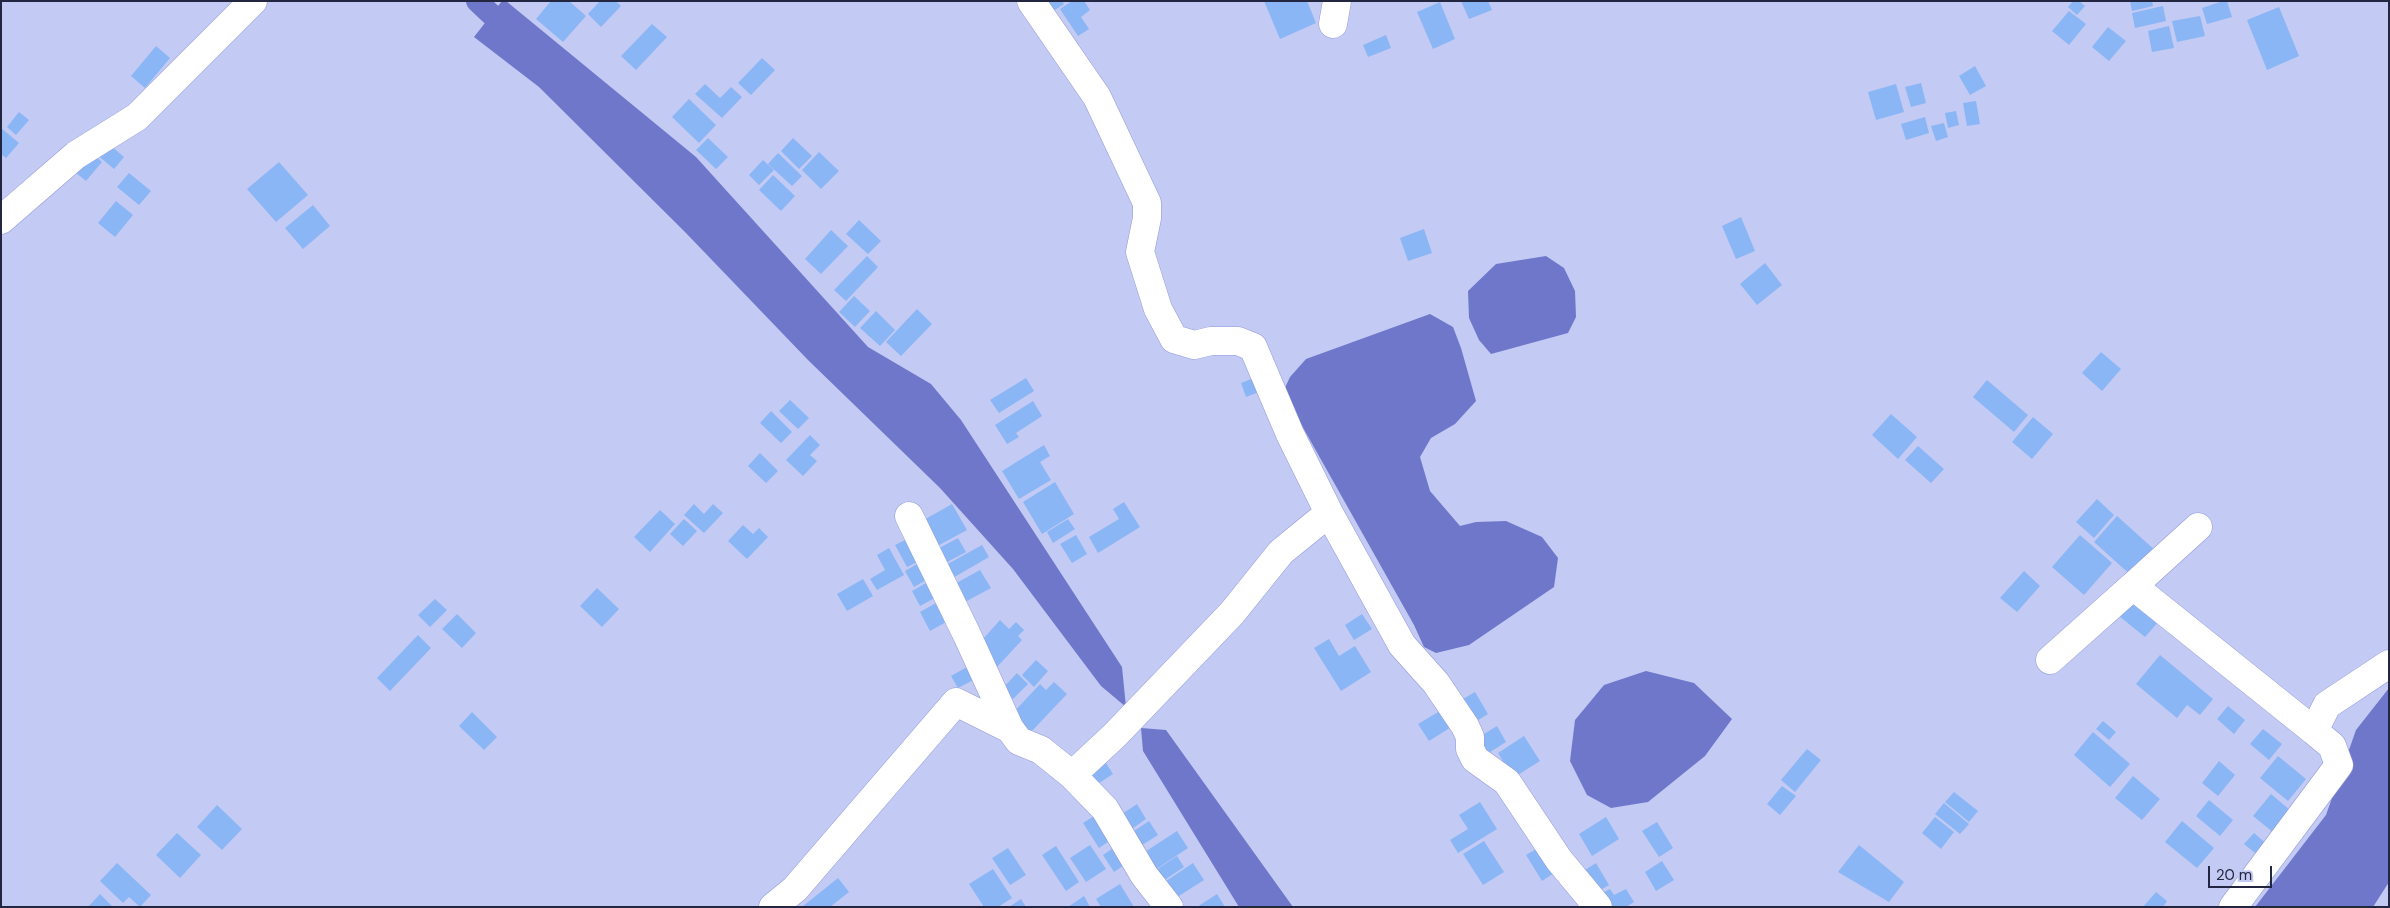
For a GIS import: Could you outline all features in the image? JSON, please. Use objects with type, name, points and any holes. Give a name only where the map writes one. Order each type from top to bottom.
[{"type":"street","points":[[1,220],[76,155],[138,117],[253,1]]},
{"type":"street","points":[[1030,1],[1097,97],[1146,203],[1147,218],[1140,252],[1158,309],[1168,330],[1174,339],[1186,344],[1238,341],[1253,347],[1290,434],[1329,513],[1402,645],[1436,683],[1465,726],[1470,737],[1470,749],[1475,759],[1507,782],[1559,860],[1598,907]]},
{"type":"street","points":[[1072,775],[1114,735],[1232,613],[1281,552],[1329,513]]},
{"type":"street","points":[[909,516],[971,642],[1010,729],[1019,741],[1041,750],[1072,775],[1106,809],[1144,875],[1169,907]]},
{"type":"street","points":[[2050,660],[2198,527]]},
{"type":"street","points":[[2133,586],[2332,746],[2339,765],[2233,907]]},
{"type":"street","points":[[2314,731],[2327,705],[2389,664]]},
{"type":"street","points":[[773,907],[795,889],[956,702],[1010,729]]},
{"type":"water","points":[[502,1],[506,1],[696,157],[868,347],[931,384],[961,420],[1122,667],[1126,707],[1101,686],[1013,569],[940,488],[808,360],[685,232],[539,87],[474,37]]},
{"type":"water","points":[[1546,256],[1564,268],[1575,291],[1576,317],[1568,333],[1491,354],[1479,340],[1469,318],[1468,291],[1496,264]]},
{"type":"water","points":[[1430,314],[1453,327],[1476,401],[1455,424],[1431,438],[1420,457],[1430,491],[1460,526],[1476,522],[1506,521],[1542,537],[1558,558],[1554,587],[1469,645],[1436,653],[1424,647],[1414,625],[1283,392],[1290,377],[1306,359]]},
{"type":"water","points":[[1646,671],[1694,683],[1732,719],[1705,756],[1648,802],[1611,808],[1587,795],[1570,761],[1575,720],[1604,685]]},
{"type":"water","points":[[2389,688],[2389,882],[2373,907],[2255,907],[2326,815],[2356,730]]},
{"type":"water","points":[[1141,728],[1166,730],[1293,907],[1239,907],[1143,751]]},
{"type":"building","points":[[551,1],[569,1],[586,16],[563,42],[536,19]]},
{"type":"building","points":[[600,1],[616,1],[621,6],[601,27],[588,14]]},
{"type":"building","points":[[1040,1],[1062,1],[1064,4],[1049,14]]},
{"type":"building","points":[[1072,1],[1084,1],[1090,10],[1081,17],[1089,29],[1078,36],[1060,9]]},
{"type":"building","points":[[1264,1],[1307,1],[1316,23],[1280,39]]},
{"type":"building","points":[[1461,1],[1488,1],[1492,10],[1469,19]]},
{"type":"building","points":[[2073,1],[2079,1],[2085,6],[2077,15],[2068,7]]},
{"type":"building","points":[[2130,1],[2152,1],[2153,6],[2132,11]]},
{"type":"building","points":[[2227,1],[2232,17],[2207,24],[2202,8]]},
{"type":"building","points":[[1440,2],[1455,39],[1433,49],[1417,12]]},
{"type":"building","points":[[2163,6],[2166,21],[2135,28],[2132,13]]},
{"type":"building","points":[[2279,7],[2299,56],[2267,70],[2247,20]]},
{"type":"building","points":[[2069,11],[2086,24],[2069,45],[2052,31]]},
{"type":"building","points":[[2200,16],[2205,36],[2177,42],[2172,21]]},
{"type":"building","points":[[652,24],[667,37],[636,70],[621,56]]},
{"type":"building","points":[[2169,26],[2174,48],[2152,52],[2148,31]]},
{"type":"building","points":[[2108,27],[2126,41],[2109,61],[2092,47]]},
{"type":"building","points":[[1386,35],[1391,48],[1368,57],[1363,45]]},
{"type":"building","points":[[156,46],[170,58],[145,88],[131,76]]},
{"type":"building","points":[[762,58],[775,70],[751,95],[738,83]]},
{"type":"building","points":[[1975,66],[1986,86],[1970,95],[1959,76]]},
{"type":"building","points":[[1921,83],[1926,103],[1911,107],[1905,87]]},
{"type":"building","points":[[705,84],[720,98],[731,87],[742,97],[722,118],[695,94]]},
{"type":"building","points":[[1896,84],[1904,112],[1876,120],[1868,92]]},
{"type":"building","points":[[689,99],[716,125],[699,143],[672,117]]},
{"type":"building","points":[[1976,101],[1980,124],[1967,126],[1963,103]]},
{"type":"building","points":[[1956,111],[1959,125],[1948,128],[1945,113]]},
{"type":"building","points":[[19,112],[29,120],[16,135],[7,127]]},
{"type":"building","points":[[1925,117],[1929,133],[1906,140],[1901,124]]},
{"type":"building","points":[[1944,123],[1948,137],[1936,141],[1931,126]]},
{"type":"building","points":[[1,128],[19,143],[6,158],[1,154]]},
{"type":"building","points":[[708,138],[728,157],[716,169],[696,150]]},
{"type":"building","points":[[793,138],[812,156],[799,169],[781,151]]},
{"type":"building","points":[[105,141],[124,157],[114,169],[95,153]]},
{"type":"building","points":[[91,152],[102,162],[86,181],[75,172]]},
{"type":"building","points":[[819,152],[839,171],[821,189],[802,170]]},
{"type":"building","points":[[778,153],[802,176],[792,186],[768,164]]},
{"type":"building","points":[[763,160],[774,170],[759,185],[749,175]]},
{"type":"building","points":[[279,162],[308,195],[276,222],[247,189]]},
{"type":"building","points":[[129,173],[151,191],[139,205],[117,187]]},
{"type":"building","points":[[773,175],[795,196],[781,211],[759,190]]},
{"type":"building","points":[[116,201],[133,215],[115,237],[98,223]]},
{"type":"building","points":[[313,205],[330,226],[303,249],[285,228]]},
{"type":"building","points":[[1741,217],[1755,251],[1736,259],[1722,226]]},
{"type":"building","points":[[859,220],[881,241],[868,254],[846,234]]},
{"type":"building","points":[[1424,229],[1432,253],[1408,261],[1400,238]]},
{"type":"building","points":[[831,230],[848,246],[821,274],[805,259]]},
{"type":"building","points":[[867,256],[878,267],[846,301],[834,290]]},
{"type":"building","points":[[1765,263],[1782,285],[1757,305],[1740,284]]},
{"type":"building","points":[[854,296],[870,311],[855,327],[839,312]]},
{"type":"building","points":[[917,309],[932,324],[901,356],[886,342]]},
{"type":"building","points":[[876,311],[895,330],[880,346],[860,328]]},
{"type":"building","points":[[2101,352],[2121,369],[2102,391],[2082,373]]},
{"type":"building","points":[[1259,376],[1264,390],[1246,397],[1241,383]]},
{"type":"building","points":[[1026,378],[1034,391],[999,413],[990,400]]},
{"type":"building","points":[[1987,380],[2028,415],[2014,432],[1973,397]]},
{"type":"building","points":[[790,400],[809,418],[798,429],[779,411]]},
{"type":"building","points":[[1033,401],[1042,416],[1016,433],[1019,437],[1007,444],[995,425]]},
{"type":"building","points":[[771,411],[792,432],[781,443],[760,423]]},
{"type":"building","points":[[1891,414],[1917,437],[1898,459],[1872,435]]},
{"type":"building","points":[[2033,417],[2053,434],[2032,459],[2012,442]]},
{"type":"building","points":[[810,435],[820,445],[810,455],[817,461],[803,476],[786,460]]},
{"type":"building","points":[[1044,445],[1050,456],[1040,462],[1051,480],[1019,499],[1002,471]]},
{"type":"building","points":[[1918,446],[1944,469],[1931,483],[1905,460]]},
{"type":"building","points":[[760,453],[778,471],[766,483],[748,466]]},
{"type":"building","points":[[1055,482],[1074,514],[1042,534],[1023,502]]},
{"type":"building","points":[[2097,499],[2114,515],[2094,538],[2076,522]]},
{"type":"building","points":[[1124,502],[1140,527],[1098,553],[1089,537],[1119,519],[1113,509]]},
{"type":"building","points":[[694,504],[704,514],[713,504],[723,513],[704,533],[684,515]]},
{"type":"building","points":[[952,504],[967,530],[930,550],[915,525]]},
{"type":"building","points":[[660,510],[675,524],[650,552],[634,537]]},
{"type":"building","points":[[2117,516],[2157,552],[2134,578],[2094,542]]},
{"type":"building","points":[[684,519],[697,531],[683,546],[670,534]]},
{"type":"building","points":[[1068,519],[1075,529],[1053,543],[1047,532]]},
{"type":"building","points":[[743,525],[753,534],[759,528],[768,537],[747,559],[728,541]]},
{"type":"building","points":[[915,535],[927,557],[907,567],[895,545]]},
{"type":"building","points":[[1076,535],[1087,554],[1072,563],[1060,544]]},
{"type":"building","points":[[2080,535],[2112,563],[2084,595],[2052,567]]},
{"type":"building","points":[[958,538],[966,552],[936,568],[928,554]]},
{"type":"building","points":[[982,545],[989,557],[944,583],[937,570]]},
{"type":"building","points":[[889,548],[904,575],[877,590],[870,579],[885,570],[877,555]]},
{"type":"building","points":[[926,559],[935,575],[914,587],[905,571]]},
{"type":"building","points":[[980,570],[991,588],[961,604],[951,586]]},
{"type":"building","points":[[2024,571],[2040,586],[2017,612],[2000,598]]},
{"type":"building","points":[[935,578],[944,593],[920,606],[912,591]]},
{"type":"building","points":[[863,579],[873,596],[847,611],[837,594]]},
{"type":"building","points":[[597,588],[619,609],[602,627],[580,606]]},
{"type":"building","points":[[945,598],[955,617],[930,631],[920,612]]},
{"type":"building","points":[[435,599],[447,610],[430,627],[418,615]]},
{"type":"building","points":[[2133,599],[2160,620],[2145,637],[2119,616]]},
{"type":"building","points":[[457,614],[476,633],[462,648],[442,629]]},
{"type":"building","points":[[1362,614],[1372,629],[1354,640],[1345,625]]},
{"type":"building","points":[[1000,620],[1009,629],[1016,622],[1024,630],[1018,636],[1022,640],[997,667],[976,647]]},
{"type":"building","points":[[418,635],[431,648],[390,691],[377,678]]},
{"type":"building","points":[[1329,639],[1339,656],[1355,646],[1371,672],[1341,691],[1314,648]]},
{"type":"building","points":[[2160,655],[2213,699],[2200,715],[2187,705],[2177,718],[2136,684]]},
{"type":"building","points":[[1036,660],[1048,671],[1034,687],[1022,675]]},
{"type":"building","points":[[976,662],[983,675],[958,688],[951,676]]},
{"type":"building","points":[[1017,673],[1028,684],[1013,699],[1002,689]]},
{"type":"building","points":[[1054,682],[1067,694],[1030,733],[1011,715],[1040,684],[1046,690]]},
{"type":"building","points":[[1475,692],[1488,714],[1470,725],[1456,703]]},
{"type":"building","points":[[2228,706],[2245,720],[2234,734],[2217,719]]},
{"type":"building","points":[[1445,708],[1456,724],[1429,741],[1418,724]]},
{"type":"building","points":[[472,712],[497,737],[484,750],[459,726]]},
{"type":"building","points":[[2103,721],[2116,732],[2109,740],[2096,729]]},
{"type":"building","points":[[1497,726],[1506,742],[1484,756],[1474,740]]},
{"type":"building","points":[[2263,729],[2282,744],[2269,760],[2250,744]]},
{"type":"building","points":[[2093,732],[2130,764],[2110,787],[2074,755]]},
{"type":"building","points":[[1524,736],[1540,761],[1513,778],[1498,753]]},
{"type":"building","points":[[1807,749],[1821,760],[1795,792],[1781,780]]},
{"type":"building","points":[[2278,756],[2306,779],[2288,801],[2260,778]]},
{"type":"building","points":[[1102,757],[1113,774],[1093,787],[1083,770]]},
{"type":"building","points":[[2219,761],[2235,775],[2218,796],[2202,783]]},
{"type":"building","points":[[2133,776],[2160,799],[2142,820],[2115,798]]},
{"type":"building","points":[[1782,786],[1796,796],[1780,815],[1767,804]]},
{"type":"building","points":[[1954,792],[1978,811],[1969,822],[1945,802]]},
{"type":"building","points":[[2271,794],[2291,811],[2274,833],[2253,816]]},
{"type":"building","points":[[2209,800],[2233,820],[2220,836],[2196,816]]},
{"type":"building","points":[[1480,802],[1497,829],[1458,853],[1450,840],[1468,829],[1459,815]]},
{"type":"building","points":[[1944,803],[1969,824],[1960,834],[1935,814]]},
{"type":"building","points":[[1137,804],[1146,819],[1126,833],[1116,818]]},
{"type":"building","points":[[217,805],[242,829],[222,850],[197,827]]},
{"type":"building","points":[[1102,811],[1118,835],[1099,848],[1083,823]]},
{"type":"building","points":[[1606,817],[1619,839],[1592,856],[1579,834]]},
{"type":"building","points":[[1935,817],[1954,832],[1941,849],[1922,833]]},
{"type":"building","points":[[1149,821],[1158,835],[1134,850],[1125,837]]},
{"type":"building","points":[[2182,821],[2214,848],[2197,868],[2165,842]]},
{"type":"building","points":[[1657,822],[1673,848],[1659,857],[1642,831]]},
{"type":"building","points":[[1177,831],[1188,848],[1149,874],[1137,857]]},
{"type":"building","points":[[177,833],[201,855],[180,878],[156,855]]},
{"type":"building","points":[[2254,833],[2269,846],[2260,857],[2244,844]]},
{"type":"building","points":[[1484,841],[1504,872],[1483,885],[1463,854]]},
{"type":"building","points":[[1119,844],[1130,861],[1114,872],[1103,855]]},
{"type":"building","points":[[1090,845],[1106,869],[1086,882],[1070,858]]},
{"type":"building","points":[[1859,845],[1904,882],[1889,902],[1838,872]]},
{"type":"building","points":[[1056,846],[1079,882],[1066,891],[1042,855]]},
{"type":"building","points":[[1008,848],[1026,875],[1010,885],[992,858]]},
{"type":"building","points":[[1538,848],[1554,873],[1542,881],[1526,855]]},
{"type":"building","points":[[1177,856],[1184,867],[1160,883],[1153,872]]},
{"type":"building","points":[[1662,861],[1674,880],[1656,891],[1645,872]]},
{"type":"building","points":[[117,863],[151,895],[140,907],[129,897],[123,903],[100,881]]},
{"type":"building","points":[[1193,863],[1204,880],[1171,901],[1160,885]]},
{"type":"building","points":[[1596,863],[1609,885],[1594,894],[1580,873]]},
{"type":"building","points":[[993,869],[1012,898],[998,907],[984,907],[969,884]]},
{"type":"building","points":[[838,878],[849,892],[830,907],[802,907]]},
{"type":"building","points":[[1120,884],[1134,907],[1101,907],[1096,899]]},
{"type":"building","points":[[1610,889],[1614,895],[1626,889],[1634,902],[1626,907],[1608,907],[1600,894]]},
{"type":"building","points":[[2156,892],[2167,901],[2163,907],[2143,907]]},
{"type":"building","points":[[100,894],[113,907],[88,907]]},
{"type":"building","points":[[1217,894],[1225,907],[1197,907]]},
{"type":"building","points":[[1084,896],[1090,907],[1068,907]]},
{"type":"building","points":[[1021,899],[1026,907],[1009,907]]},
{"type":"waterway","points":[[477,1],[514,36]]}]
